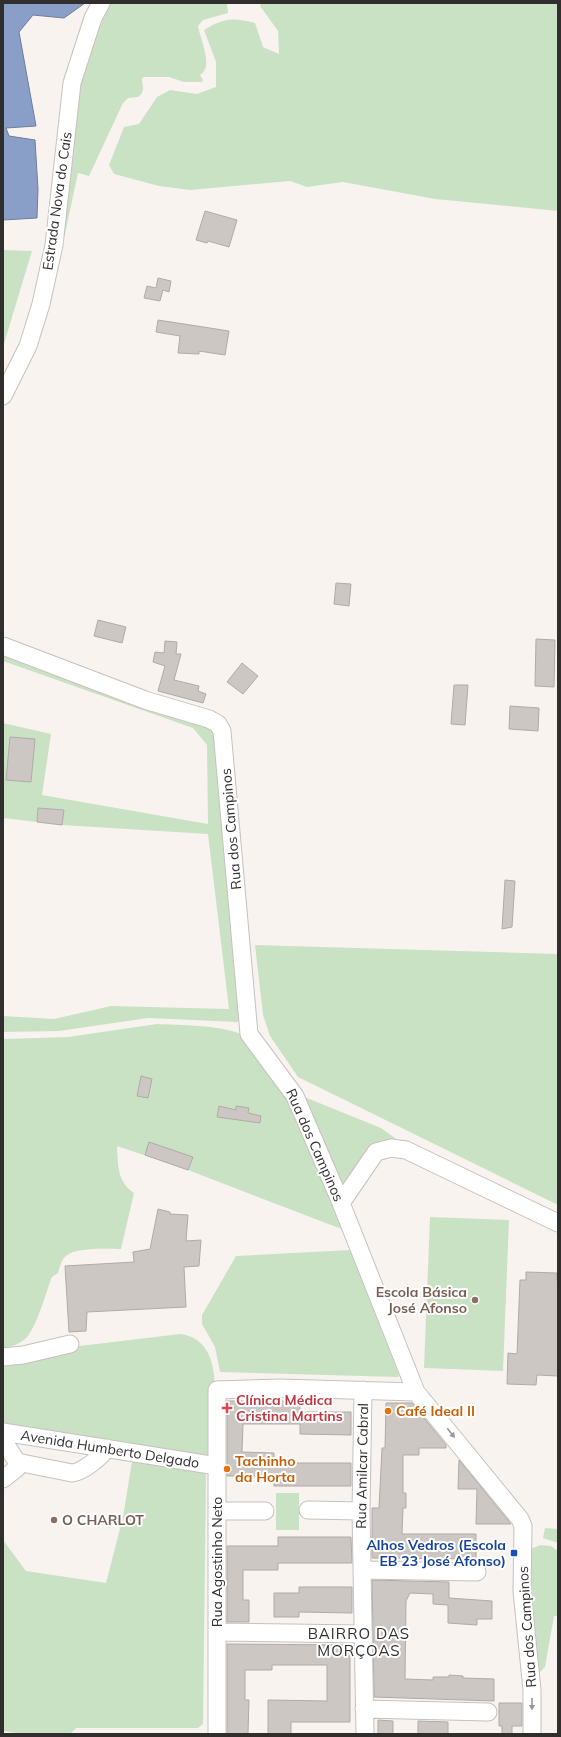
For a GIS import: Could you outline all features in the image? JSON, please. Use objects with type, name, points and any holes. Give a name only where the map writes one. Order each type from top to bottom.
[{"type":"street","name":"Estrada Nova do Cais","points":[[3,396],[28,346],[41,304],[54,245],[72,83],[93,18],[101,3]]},
{"type":"street","name":"Rua dos Campinos","points":[[3,646],[145,700],[218,724],[222,731],[249,1034],[292,1091],[341,1203],[416,1392],[520,1519],[523,1526],[522,1592],[532,1690],[532,1734]]},
{"type":"street","points":[[341,1203],[376,1152],[391,1148],[406,1150],[558,1223]]},
{"type":"street","points":[[3,1357],[23,1355],[70,1344]]},
{"type":"street","name":"Rua Agostinho Neto","points":[[216,1734],[217,1390],[280,1388],[363,1390]]},
{"type":"street","points":[[363,1390],[416,1392]]},
{"type":"street","name":"Rua Amilcar Cabral","points":[[363,1390],[361,1511],[365,1734]]},
{"type":"street","name":"Avenida Humberto Delgado","points":[[3,1432],[217,1466]]},
{"type":"street","points":[[3,1440],[15,1460],[20,1463],[76,1473],[101,1456],[107,1448]]},
{"type":"street","points":[[3,1479],[17,1468],[20,1463]]},
{"type":"street","points":[[308,1510],[361,1511]]},
{"type":"street","points":[[217,1511],[265,1511]]},
{"type":"street","points":[[362,1570],[477,1572]]},
{"type":"street","points":[[217,1632],[363,1634]]},
{"type":"street","points":[[364,1709],[488,1712]]},
{"type":"green space","points":[[110,3],[227,3],[228,13],[203,20],[198,26],[206,56],[206,67],[200,75],[203,80],[202,82],[184,82],[169,77],[142,78],[142,93],[138,97],[128,98],[123,103],[89,176],[78,173],[50,304],[47,304],[67,208],[75,109],[89,55]]},
{"type":"green space","points":[[261,3],[557,3],[558,211],[435,199],[343,182],[307,187],[290,181],[190,190],[159,186],[114,174],[109,165],[124,127],[139,124],[157,97],[170,90],[197,94],[216,87],[216,62],[204,30],[217,23],[235,19],[255,23],[263,47],[279,54],[278,31],[260,6]]},
{"type":"green space","points":[[3,250],[32,251],[3,347]]},
{"type":"green space","points":[[3,649],[201,721],[215,734],[241,1019],[237,1022],[148,1018],[59,1031],[3,1032],[3,1016],[54,1019],[111,1006],[229,1009],[208,834],[62,825],[64,810],[38,808],[37,822],[3,818],[3,723],[51,734],[42,795],[208,824],[207,745],[193,728],[3,661]]},
{"type":"green space","points":[[255,945],[558,954],[558,1205],[298,1077],[270,1036],[263,1015]]},
{"type":"green space","points":[[157,1024],[189,1025],[215,1028],[236,1032],[244,1036],[289,1099],[344,1230],[188,1170],[117,1146],[118,1166],[121,1178],[128,1189],[134,1193],[121,1249],[84,1250],[71,1253],[66,1256],[58,1273],[52,1277],[30,1333],[18,1344],[3,1348],[3,1039],[68,1037]]},
{"type":"green space","points":[[302,1096],[381,1128],[399,1141],[341,1192]]},
{"type":"green space","points":[[430,1217],[509,1220],[503,1371],[424,1368]]},
{"type":"green space","points":[[350,1250],[399,1375],[398,1377],[220,1372],[215,1347],[202,1324],[202,1315],[236,1256]]},
{"type":"green space","points":[[180,1334],[196,1339],[206,1350],[212,1365],[215,1383],[215,1402],[209,1453],[206,1457],[3,1425],[3,1364],[71,1347]]},
{"type":"green space","points":[[132,1461],[204,1473],[206,1475],[203,1724],[198,1728],[76,1728],[70,1734],[24,1734],[3,1731],[3,1540],[26,1571],[106,1583],[123,1517]]},
{"type":"green space","points":[[276,1493],[299,1493],[299,1530],[276,1530]]},
{"type":"green space","points":[[545,1528],[558,1529],[558,1543],[543,1538]]},
{"type":"green space","points":[[540,1545],[551,1546],[558,1551],[558,1616],[554,1616],[545,1667],[540,1672],[536,1669],[528,1556],[531,1549]]},
{"type":"water","points":[[3,3],[85,3],[64,18],[33,15],[19,32],[36,126],[6,128],[9,136],[35,140],[38,189],[37,218],[3,220]]},
{"type":"building","points":[[205,211],[237,220],[229,247],[208,241],[207,243],[196,240]]},
{"type":"building","points":[[158,278],[171,281],[169,292],[163,290],[160,301],[144,298],[147,286],[156,288]]},
{"type":"building","points":[[158,320],[229,331],[225,355],[199,351],[199,354],[178,353],[180,336],[156,332]]},
{"type":"building","points":[[336,583],[351,584],[349,606],[334,604]]},
{"type":"building","points":[[98,620],[126,627],[122,643],[94,636]]},
{"type":"building","points":[[536,639],[555,640],[554,687],[535,686]]},
{"type":"building","points":[[165,641],[177,642],[176,654],[181,654],[174,680],[199,686],[198,691],[206,694],[203,703],[158,691],[165,666],[153,662],[155,652],[164,653]]},
{"type":"building","points":[[242,663],[258,676],[243,694],[227,682]]},
{"type":"building","points":[[454,685],[468,685],[465,725],[451,724]]},
{"type":"building","points":[[510,706],[539,708],[538,731],[509,729]]},
{"type":"building","points":[[10,737],[35,739],[31,782],[6,780]]},
{"type":"building","points":[[38,808],[64,810],[62,825],[37,822]]},
{"type":"building","points":[[505,880],[515,881],[512,927],[502,929]]},
{"type":"building","points":[[141,1076],[152,1079],[148,1098],[137,1096]]},
{"type":"building","points":[[219,1106],[236,1110],[236,1106],[249,1108],[248,1113],[261,1116],[260,1123],[217,1117]]},
{"type":"building","points":[[149,1142],[193,1157],[188,1170],[145,1155]]},
{"type":"building","points":[[158,1209],[170,1212],[170,1214],[188,1215],[186,1241],[201,1240],[199,1266],[184,1267],[186,1307],[87,1312],[86,1331],[69,1332],[65,1266],[134,1262],[133,1252],[150,1249]]},
{"type":"building","points":[[526,1272],[557,1273],[558,1376],[537,1375],[536,1385],[507,1384],[508,1353],[517,1354],[520,1280],[526,1280]]},
{"type":"building","points":[[227,1401],[300,1401],[300,1412],[351,1412],[351,1435],[300,1434],[300,1424],[243,1424],[242,1452],[274,1453],[274,1463],[351,1463],[351,1486],[274,1486],[274,1476],[227,1476]]},
{"type":"building","points":[[386,1403],[412,1403],[446,1445],[446,1448],[419,1448],[419,1455],[403,1455],[403,1493],[406,1493],[406,1508],[403,1508],[402,1534],[476,1534],[476,1559],[372,1558],[372,1508],[379,1508],[382,1448],[385,1448]]},
{"type":"building","points":[[459,1460],[511,1524],[476,1524],[477,1489],[458,1489]]},
{"type":"building","points":[[278,1537],[351,1537],[352,1563],[278,1563],[278,1570],[243,1570],[243,1600],[249,1600],[249,1622],[227,1622],[227,1546],[278,1546]]},
{"type":"building","points":[[372,1580],[449,1582],[449,1598],[492,1601],[492,1619],[477,1619],[477,1625],[448,1623],[448,1605],[433,1604],[433,1594],[410,1593],[406,1601],[405,1679],[433,1680],[433,1677],[449,1677],[449,1675],[463,1676],[463,1678],[494,1679],[494,1701],[374,1697]]},
{"type":"building","points":[[299,1587],[352,1587],[352,1613],[299,1612],[299,1617],[274,1617],[274,1593],[299,1593]]},
{"type":"building","points":[[227,1644],[350,1645],[350,1722],[291,1722],[291,1734],[268,1734],[268,1700],[327,1701],[327,1665],[272,1665],[272,1670],[245,1670],[245,1700],[249,1700],[248,1734],[227,1734]]},
{"type":"building","points":[[499,1703],[522,1703],[522,1726],[512,1726],[512,1734],[502,1734],[502,1726],[499,1726]]},
{"type":"building","points":[[378,1720],[393,1721],[393,1734],[378,1734]]},
{"type":"building","points":[[418,1721],[448,1722],[448,1734],[418,1734]]},
{"type":"place","name":"Escola Básica José Afonso","points":[[475,1300]]},
{"type":"place","name":"Clínica Médica Cristina Martins","points":[[227,1408]]},
{"type":"place","name":"Café Ideal II","points":[[388,1411]]},
{"type":"place","name":"Tachinho da Horta","points":[[227,1469]]},
{"type":"place","name":"O CHARLOT","points":[[54,1520]]},
{"type":"place","name":"Alhos Vedros (Escola EB 23 José Afonso)","points":[[514,1553]]},
{"type":"district","name":"BAIRRO DAS MORÇOAS","points":[[359,1642]]}]
